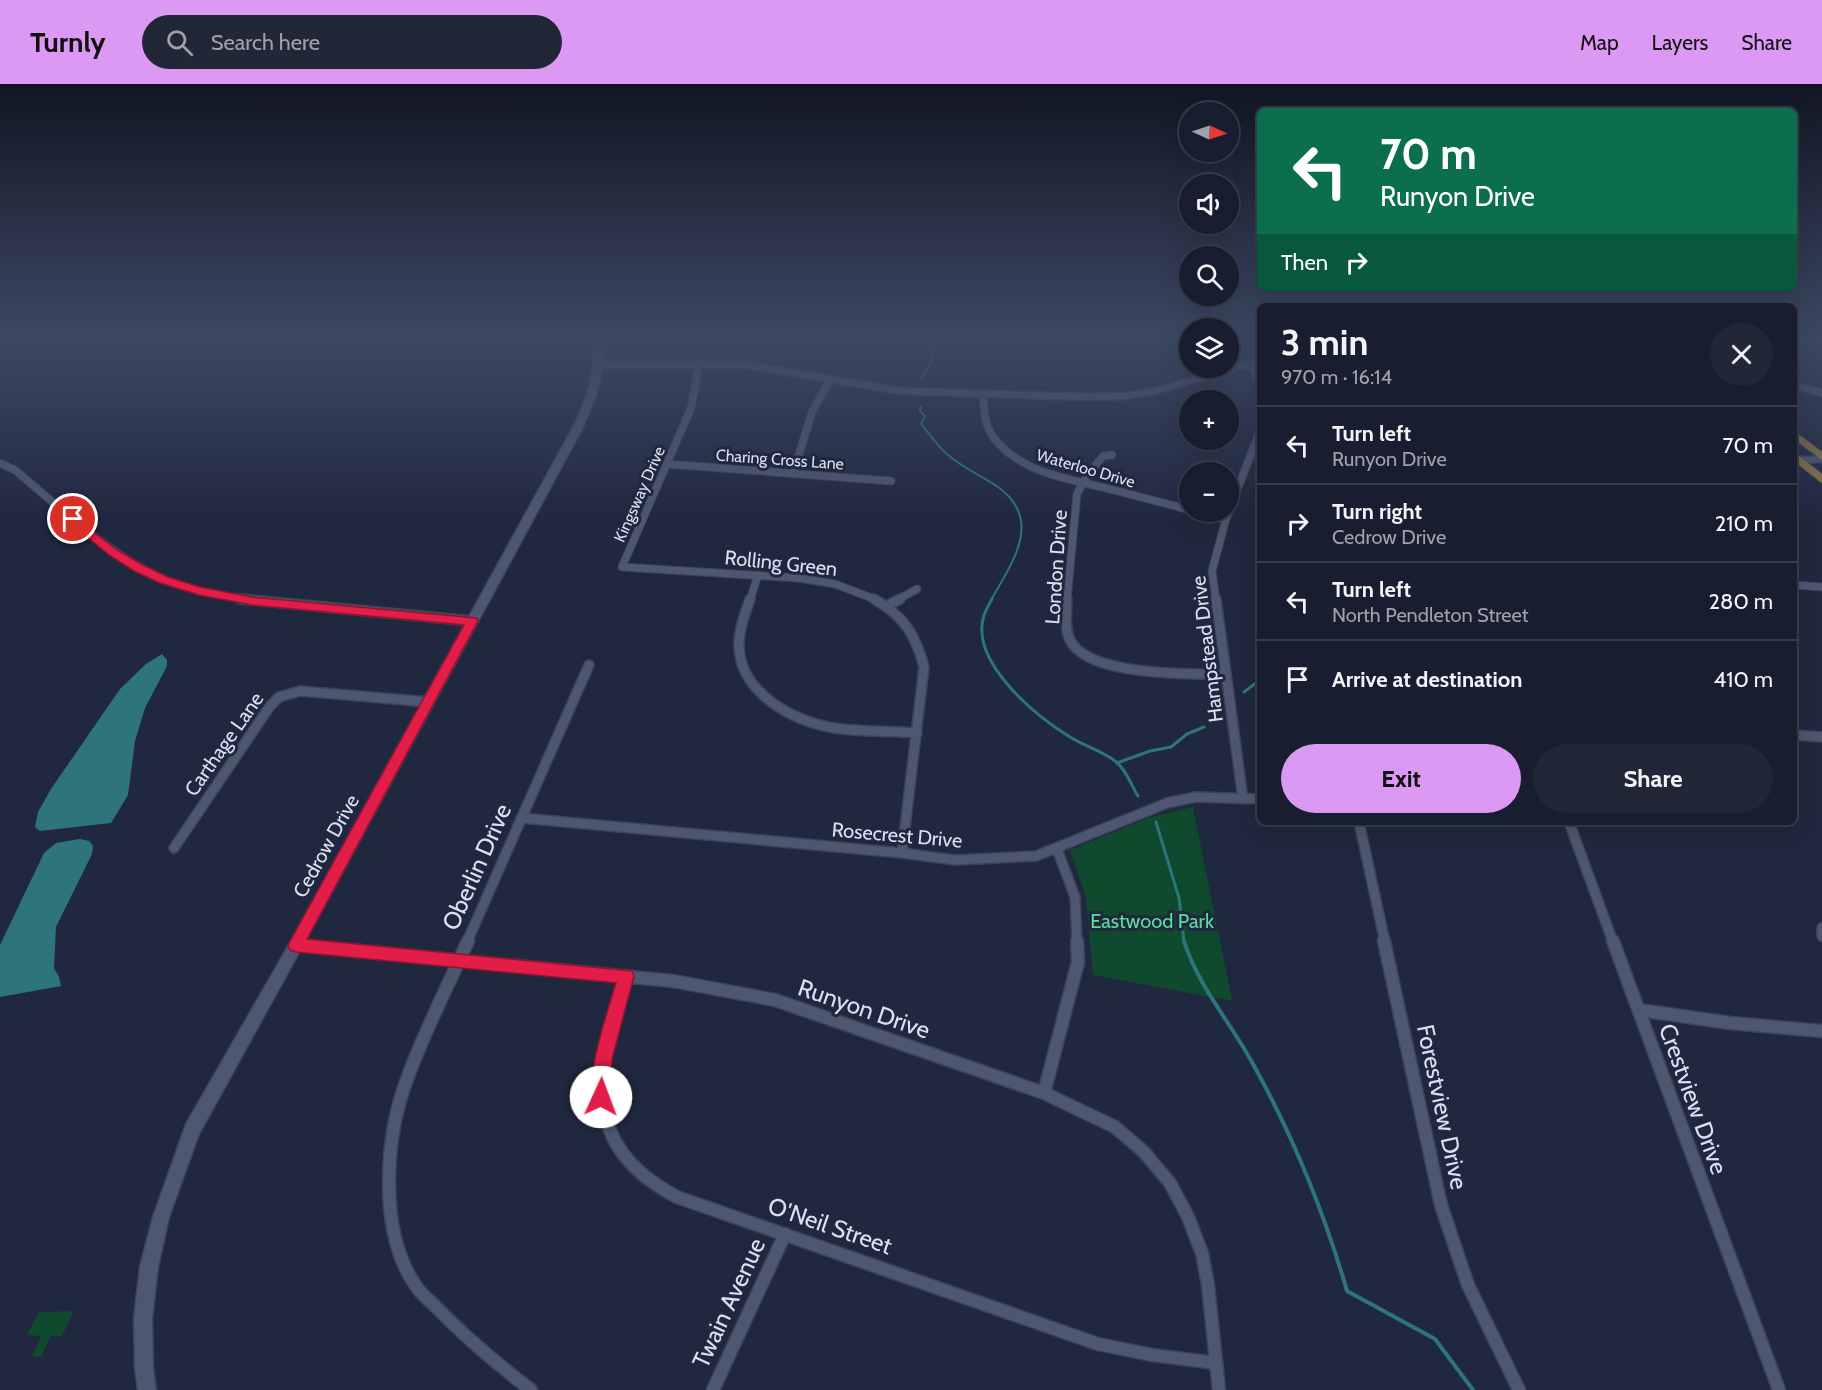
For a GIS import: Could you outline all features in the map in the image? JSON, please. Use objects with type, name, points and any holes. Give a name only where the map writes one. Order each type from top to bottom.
[{"type":"main road","points":[[1797,437],[1822,458]]},
{"type":"main road","points":[[1797,457],[1822,480]]},
{"type":"street","name":"Cedrow Drive","points":[[147,1390],[143,1318],[149,1267],[160,1217],[176,1169],[206,1101],[296,945],[590,400]]},
{"type":"street","name":"Kingsway Drive","points":[[622,567],[692,400]]},
{"type":"street","points":[[793,474],[816,400]]},
{"type":"street","name":"Waterloo Drive","points":[[984,400],[987,425],[1003,449],[1036,469],[1179,507]]},
{"type":"street","name":"Hampstead Drive","points":[[1239,485],[1257,439]]},
{"type":"street","name":"London Drive","points":[[1112,455],[1103,456],[1077,494],[1071,544],[1067,631],[1072,643],[1086,656],[1106,664],[1226,675]]},
{"type":"street","points":[[1797,457],[1822,458]]},
{"type":"street","points":[[0,463],[15,470],[113,552],[164,580],[199,591],[252,601],[472,621]]},
{"type":"street","name":"Charing Cross Lane","points":[[667,464],[891,481]]},
{"type":"street","name":"Hampstead Drive","points":[[1225,522],[1212,570],[1243,799]]},
{"type":"street","name":"Rolling Green","points":[[622,567],[758,575],[831,583],[850,588],[887,606],[912,631],[919,644],[924,667],[902,853]]},
{"type":"street","points":[[758,575],[739,645],[744,671],[756,689],[773,704],[823,726],[917,733]]},
{"type":"street","points":[[1797,585],[1822,587]]},
{"type":"street","points":[[887,606],[917,589]]},
{"type":"street","name":"Oberlin Drive","points":[[531,1390],[493,1361],[450,1323],[416,1286],[402,1253],[391,1210],[388,1178],[390,1146],[396,1114],[407,1079],[589,665]]},
{"type":"street","name":"Carthage Lane","points":[[174,848],[270,706],[279,697],[300,691],[429,702]]},
{"type":"street","points":[[1797,735],[1822,737]]},
{"type":"street","name":"Rosecrest Drive","points":[[521,818],[902,853],[955,860],[986,860],[1036,856],[1167,803],[1196,797],[1257,799]]},
{"type":"street","name":"Forestview Drive","points":[[1360,825],[1441,1205],[1468,1285],[1519,1390]]},
{"type":"street","name":"Crestview Drive","points":[[1570,825],[1779,1390]]},
{"type":"street","points":[[1044,1093],[1078,962],[1075,897],[1057,849]]},
{"type":"street","points":[[1822,928],[1822,936]]},
{"type":"street","name":"Runyon Drive","points":[[296,945],[673,981],[775,1000],[1044,1093],[1115,1127],[1144,1152],[1170,1183],[1188,1217],[1202,1253],[1208,1285],[1219,1390]]},
{"type":"street","name":"O'Neil Street","points":[[626,976],[603,1059],[601,1078],[603,1111],[616,1146],[636,1172],[664,1191],[1098,1344],[1216,1363]]},
{"type":"street","points":[[1639,1010],[1730,1023],[1822,1031]]},
{"type":"street","name":"Twain Avenue","points":[[713,1390],[785,1234]]},
{"type":"green space","name":"Eastwood Park","points":[[1193,807],[1232,1001],[1093,975],[1086,897],[1070,850],[1151,817]]},
{"type":"green space","points":[[74,1311],[62,1336],[51,1336],[41,1357],[32,1356],[41,1336],[27,1335],[39,1312]]},
{"type":"shaded area","points":[[162,654],[167,660],[167,666],[145,708],[135,741],[128,795],[111,823],[40,831],[35,827],[38,812],[51,789],[120,689],[146,664]]},
{"type":"shaded area","points":[[80,839],[89,841],[93,846],[92,854],[56,927],[54,968],[61,986],[0,997],[0,945],[44,853],[56,843]]},
{"type":"waterway","points":[[921,406],[920,411],[925,416],[921,424],[940,448],[960,464],[998,487],[1012,500],[1019,513],[1022,528],[1020,542],[1015,557],[991,600]]},
{"type":"waterway","points":[[992,599],[984,615],[982,633],[986,651],[1009,686],[1024,702],[1056,728],[1117,763]]},
{"type":"waterway","points":[[1244,692],[1257,682]]},
{"type":"waterway","points":[[1117,763],[1150,751],[1171,747],[1187,734],[1204,727]]},
{"type":"waterway","points":[[1117,763],[1138,796]]},
{"type":"waterway","points":[[1156,822],[1179,898],[1184,942]]},
{"type":"waterway","points":[[1184,941],[1198,973],[1268,1091],[1318,1203],[1347,1291],[1435,1339],[1473,1390]]},
{"type":"route","points":[[73,519],[113,552],[138,568],[164,580],[199,591],[252,601],[472,621],[296,945],[626,976],[603,1059],[601,1097]]}]
